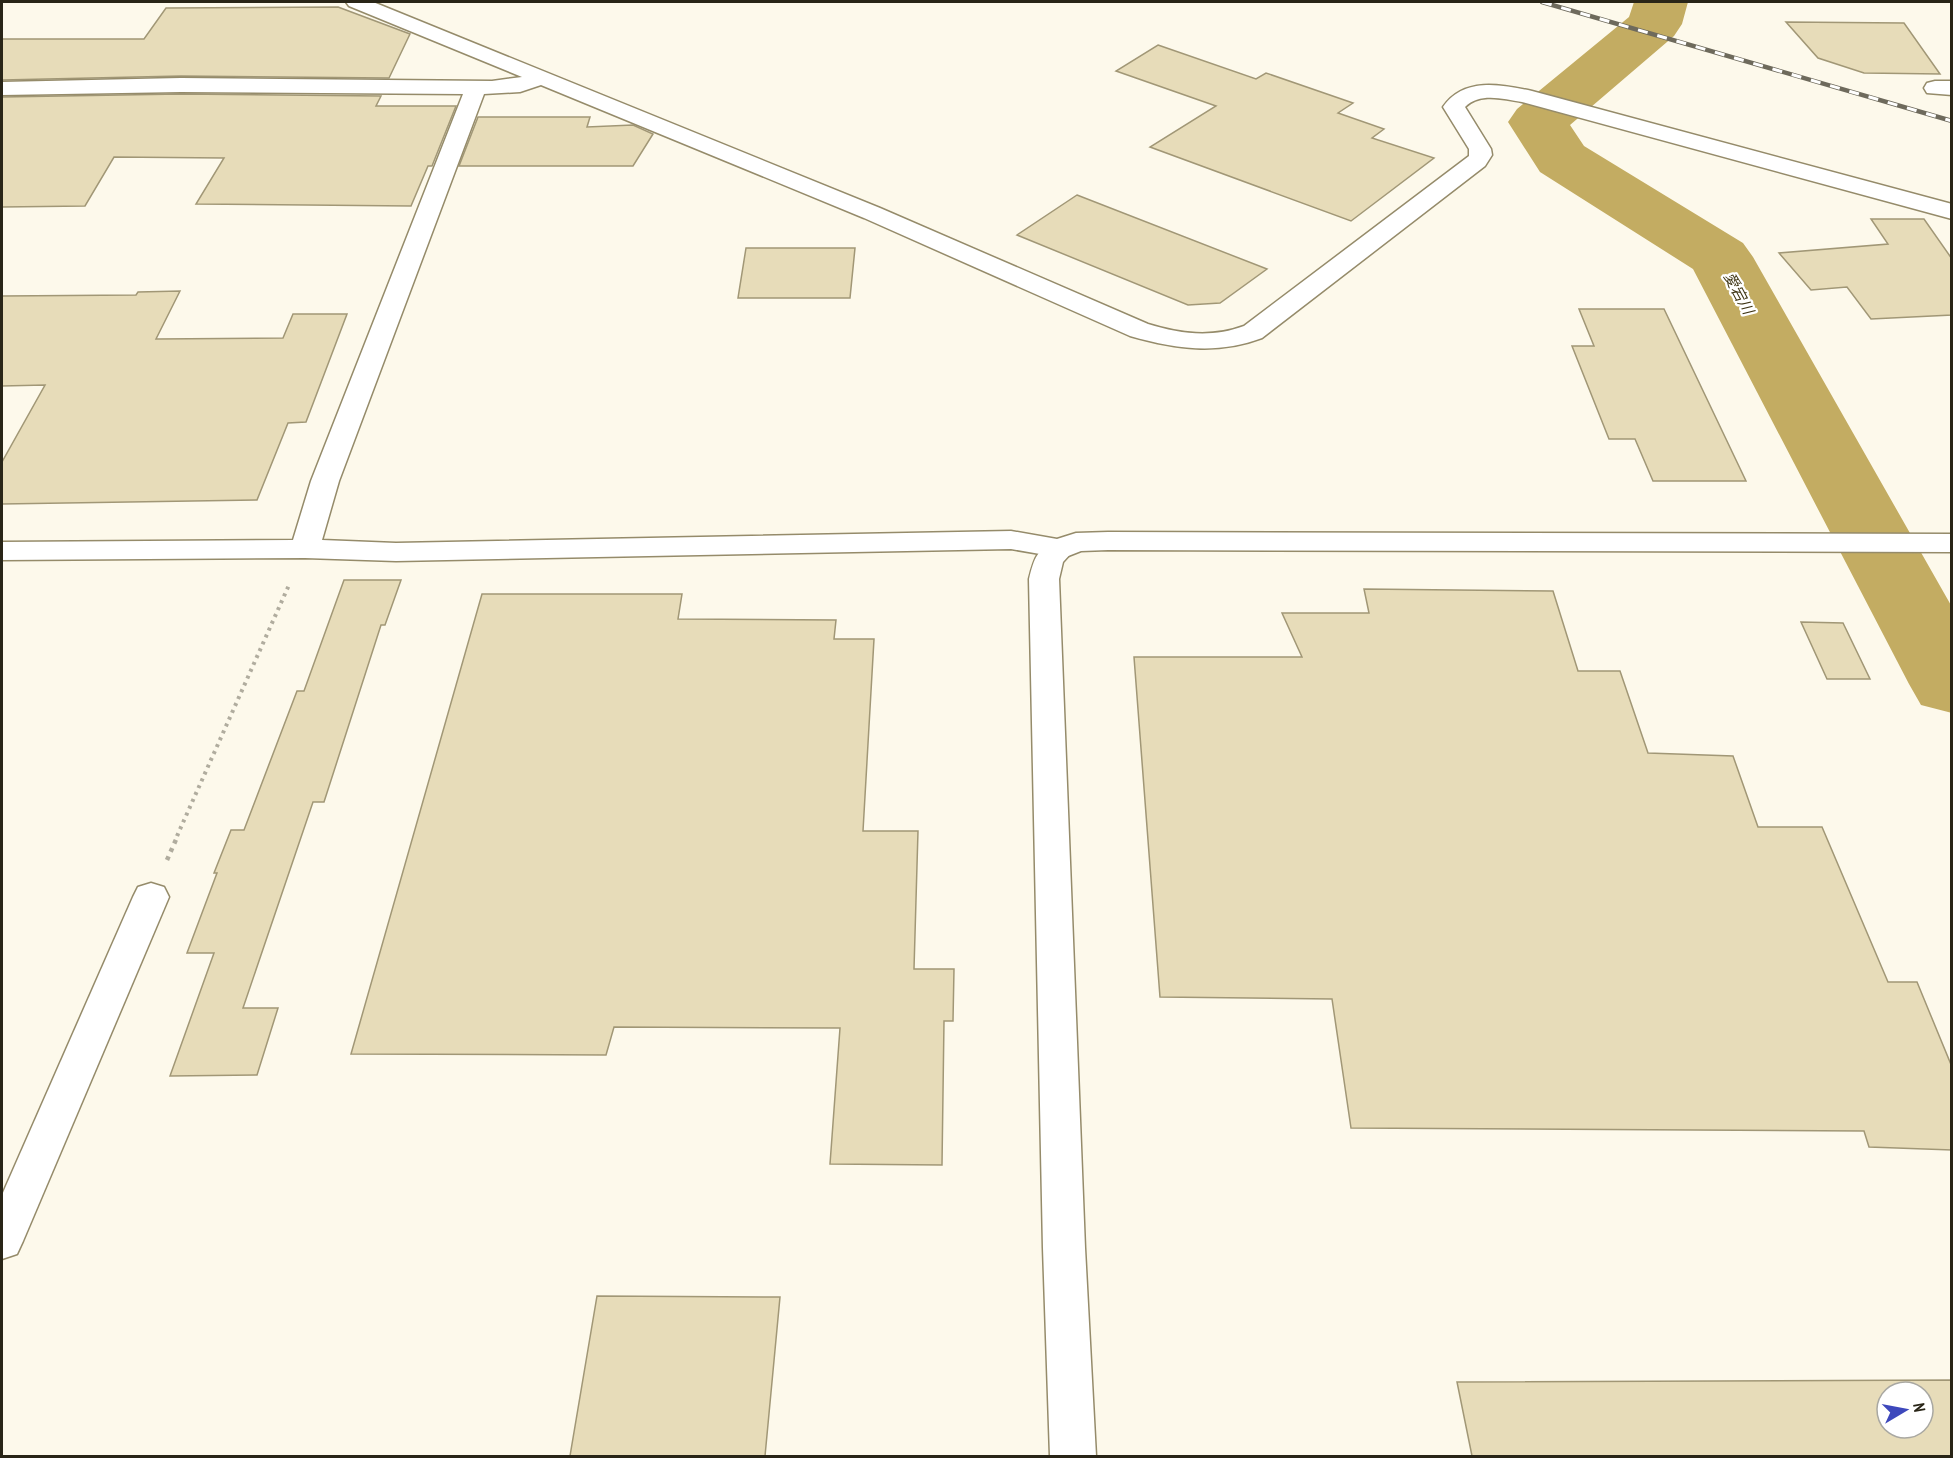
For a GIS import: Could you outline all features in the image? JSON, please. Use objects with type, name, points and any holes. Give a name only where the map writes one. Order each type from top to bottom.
[{"type":"street","points":[[356,2],[872,213],[1139,330],[1164,338],[1190,342],[1228,340],[1253,332],[1477,161],[1481,155],[1480,149],[1454,107],[1463,96],[1472,93],[1497,92],[1524,96],[1952,212]]},
{"type":"street","points":[[2,88],[181,85],[476,88],[508,87],[542,78]]},
{"type":"street","points":[[305,549],[325,481],[476,88]]},
{"type":"street","points":[[2,551],[305,549],[408,552],[1011,540],[1047,546],[1058,551]]},
{"type":"street","points":[[1073,1456],[1064,1248],[1044,579],[1049,558],[1076,542],[1108,541],[1952,543]]},
{"type":"street","points":[[2,1241],[151,897]]},
{"type":"path","points":[[151,897],[305,549]]},
{"type":"building","points":[[338,7],[410,34],[389,78],[181,76],[2,80],[2,39],[144,39],[166,8]]},
{"type":"building","points":[[1786,22],[1904,23],[1940,74],[1864,73],[1818,58]]},
{"type":"building","points":[[1158,45],[1256,79],[1266,73],[1353,103],[1338,113],[1384,129],[1372,138],[1434,158],[1351,221],[1150,147],[1216,106],[1116,71]]},
{"type":"building","points":[[181,94],[381,96],[376,106],[456,106],[432,166],[428,166],[411,206],[196,204],[224,158],[114,157],[85,206],[2,207],[2,97]]},
{"type":"building","points":[[478,117],[590,117],[587,127],[633,125],[653,134],[633,166],[459,166]]},
{"type":"building","points":[[1077,195],[1267,269],[1220,303],[1188,305],[1017,235]]},
{"type":"building","points":[[1871,219],[1924,219],[1952,259],[1952,315],[1871,319],[1847,287],[1811,290],[1779,253],[1888,244]]},
{"type":"building","points":[[746,248],[855,248],[850,298],[738,298]]},
{"type":"building","points":[[180,291],[156,339],[283,338],[293,314],[347,314],[306,422],[288,423],[257,500],[2,504],[2,462],[45,385],[2,386],[2,296],[136,295],[138,292]]},
{"type":"building","points":[[1579,309],[1664,309],[1746,481],[1653,481],[1635,439],[1609,439],[1572,346],[1594,346]]},
{"type":"building","points":[[344,580],[401,580],[385,625],[381,625],[324,802],[313,802],[243,1008],[278,1008],[257,1075],[170,1076],[214,953],[187,953],[217,873],[214,873],[231,830],[244,830],[297,691],[304,691]]},
{"type":"building","points":[[1364,589],[1553,591],[1578,671],[1620,671],[1648,753],[1733,756],[1758,827],[1822,827],[1888,982],[1917,982],[1952,1067],[1952,1150],[1869,1147],[1864,1131],[1351,1128],[1332,999],[1160,997],[1134,657],[1302,657],[1282,613],[1369,613]]},
{"type":"building","points":[[482,594],[682,594],[678,619],[836,620],[834,639],[874,639],[863,831],[918,831],[914,969],[954,969],[953,1021],[944,1021],[942,1165],[830,1164],[840,1028],[614,1027],[606,1055],[351,1054]]},
{"type":"building","points":[[1801,622],[1843,623],[1870,679],[1827,679]]},
{"type":"building","points":[[597,1296],[780,1297],[765,1456],[570,1456]]},
{"type":"building","points":[[1875,1380],[1875,1440],[1935,1440],[1935,1380],[1952,1380],[1952,1456],[1472,1456],[1457,1382]]},
{"type":"waterway","name":"愛宕川","points":[[1661,2],[1654,24],[1538,122],[1562,159],[1720,257],[1952,684]]},
{"type":"railway","points":[[1542,2],[1952,121]]}]
